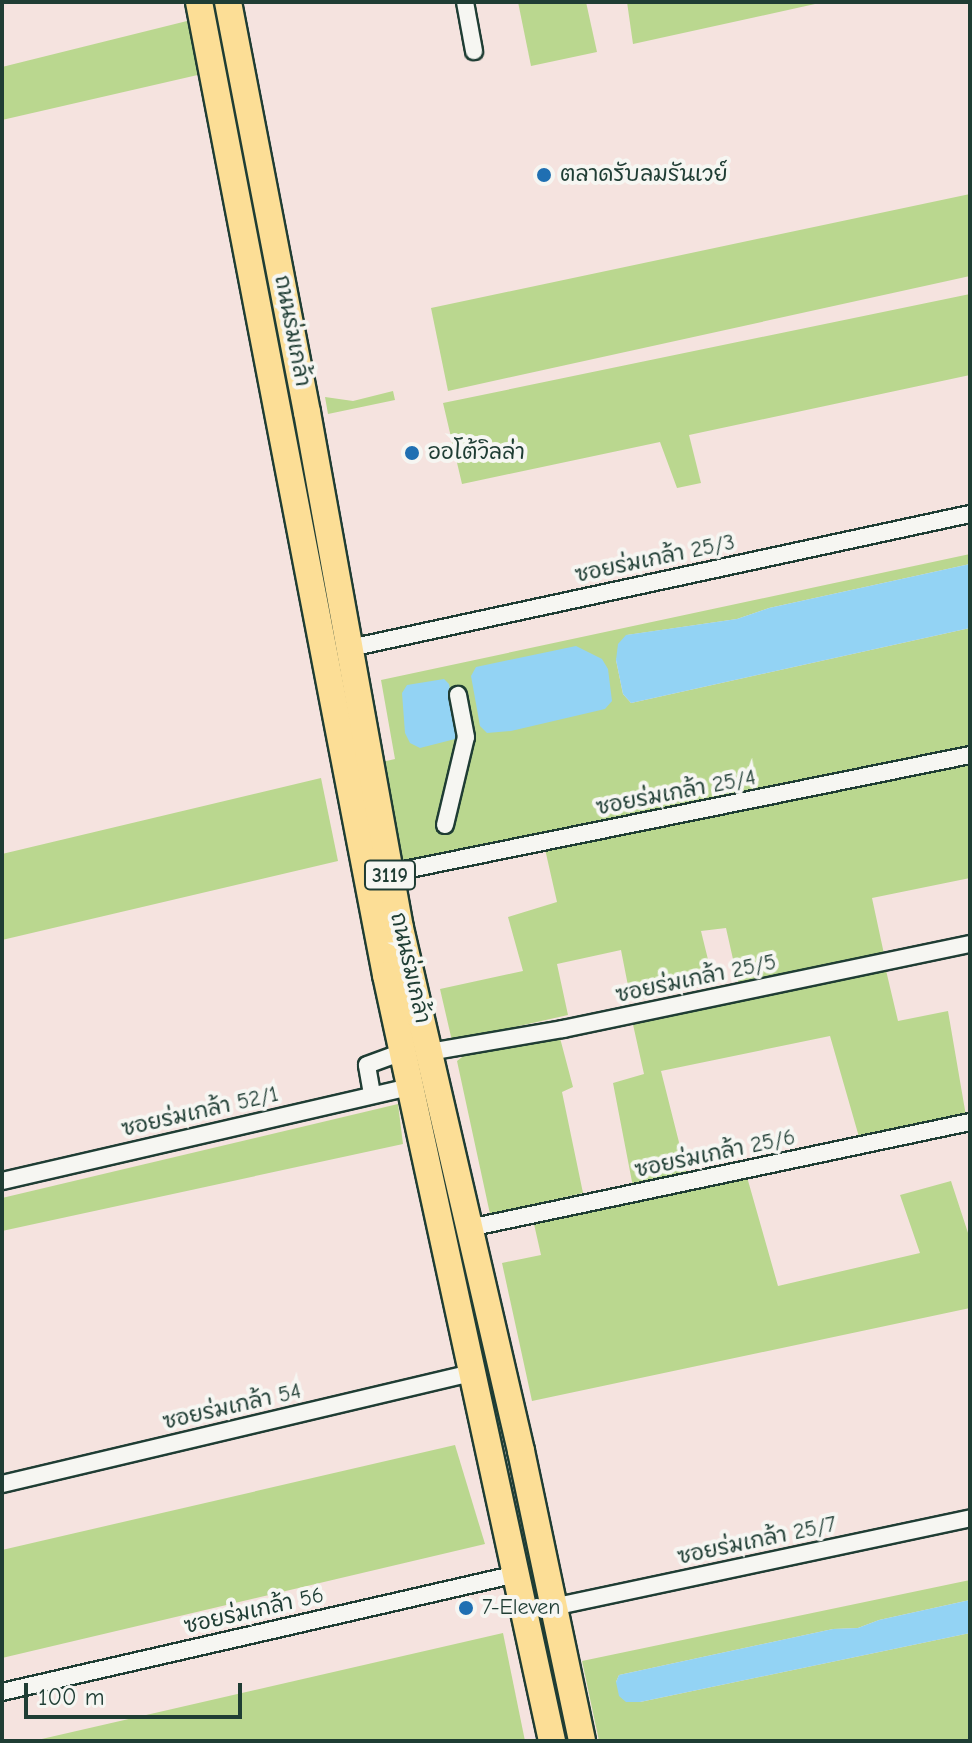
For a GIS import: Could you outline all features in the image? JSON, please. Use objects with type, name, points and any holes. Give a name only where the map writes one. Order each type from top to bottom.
[{"type":"main road","name":"ถนนร่มเกล้า","points":[[199,2],[409,1087],[552,1741]]},
{"type":"main road","name":"ถนนร่มเกล้า","points":[[228,2],[390,873],[582,1741]]},
{"type":"street","points":[[465,2],[474,51]]},
{"type":"street","name":"ซอยร่มเกล้า 25/3","points":[[350,648],[970,514]]},
{"type":"street","points":[[445,825],[466,737],[458,695]]},
{"type":"street","name":"ซอยร่มเกล้า 25/4","points":[[390,873],[970,755]]},
{"type":"street","name":"ซอยร่มเกล้า 25/5","points":[[429,1052],[563,1029],[970,944]]},
{"type":"street","points":[[372,1094],[367,1065],[402,1052]]},
{"type":"street","name":"ซอยร่มเกล้า 52/1","points":[[2,1181],[409,1087]]},
{"type":"street","name":"ซอยร่มเกล้า 25/6","points":[[469,1228],[970,1122]]},
{"type":"street","name":"ซอยร่มเกล้า 54","points":[[2,1484],[472,1373]]},
{"type":"street","name":"ซอยร่มเกล้า 25/7","points":[[553,1607],[970,1518]]},
{"type":"street","name":"ซอยร่มเกล้า 56","points":[[2,1692],[517,1574]]},
{"type":"green space","points":[[518,2],[586,2],[597,52],[531,66]]},
{"type":"green space","points":[[627,2],[824,2],[633,44]]},
{"type":"green space","points":[[187,21],[202,74],[2,120],[2,67]]},
{"type":"green space","points":[[970,194],[970,276],[448,391],[431,308]]},
{"type":"green space","points":[[970,294],[970,375],[689,435],[701,483],[677,488],[660,442],[462,484],[443,403]]},
{"type":"green space","points":[[393,391],[395,400],[328,414],[325,397],[353,401]]},
{"type":"green space","points":[[970,554],[970,564],[769,608],[737,619],[627,635],[616,660],[623,694],[631,703],[970,628],[970,749],[404,865],[382,762],[395,759],[381,680]]},
{"type":"green space","points":[[970,760],[970,878],[872,898],[884,954],[739,986],[726,928],[701,931],[714,984],[631,1001],[621,950],[557,964],[568,1015],[452,1041],[440,989],[523,971],[508,917],[557,902],[545,849]]},
{"type":"green space","points":[[321,778],[338,861],[2,940],[2,854]]},
{"type":"green space","points":[[885,966],[898,1021],[948,1011],[966,1116],[859,1137],[830,1036],[661,1071],[687,1174],[633,1187],[613,1083],[644,1074],[632,1020]]},
{"type":"green space","points":[[560,1038],[573,1087],[562,1092],[583,1193],[490,1214],[457,1061],[466,1054]]},
{"type":"green space","points":[[398,1104],[403,1144],[2,1231],[2,1198]]},
{"type":"green space","points":[[747,1177],[778,1286],[920,1253],[900,1195],[951,1181],[970,1239],[970,1308],[532,1401],[502,1263],[541,1255],[534,1224]]},
{"type":"green space","points":[[455,1445],[485,1544],[2,1658],[2,1550]]},
{"type":"green space","points":[[970,1580],[970,1600],[879,1620],[858,1628],[833,1629],[619,1675],[616,1682],[640,1702],[970,1633],[970,1741],[599,1741],[582,1661]]},
{"type":"green space","points":[[503,1633],[525,1741],[33,1741]]},
{"type":"water","points":[[970,564],[970,628],[631,703],[623,694],[616,660],[618,644],[626,635],[737,619],[769,608]]},
{"type":"water","points":[[576,646],[602,659],[608,669],[612,701],[605,709],[511,731],[487,733],[480,726],[471,676],[476,667]]},
{"type":"water","points":[[444,679],[449,684],[459,738],[420,748],[410,743],[405,733],[402,693],[407,685]]},
{"type":"water","points":[[970,1600],[970,1633],[640,1702],[626,1702],[619,1696],[616,1682],[619,1675],[833,1629],[858,1628],[879,1620]]},
{"type":"place","name":"ตลาดรับลมรันเวย์","points":[[544,175]]},
{"type":"place","name":"ออโต้วิลล่า","points":[[412,453]]},
{"type":"place","name":"7-Eleven","points":[[466,1608]]}]
